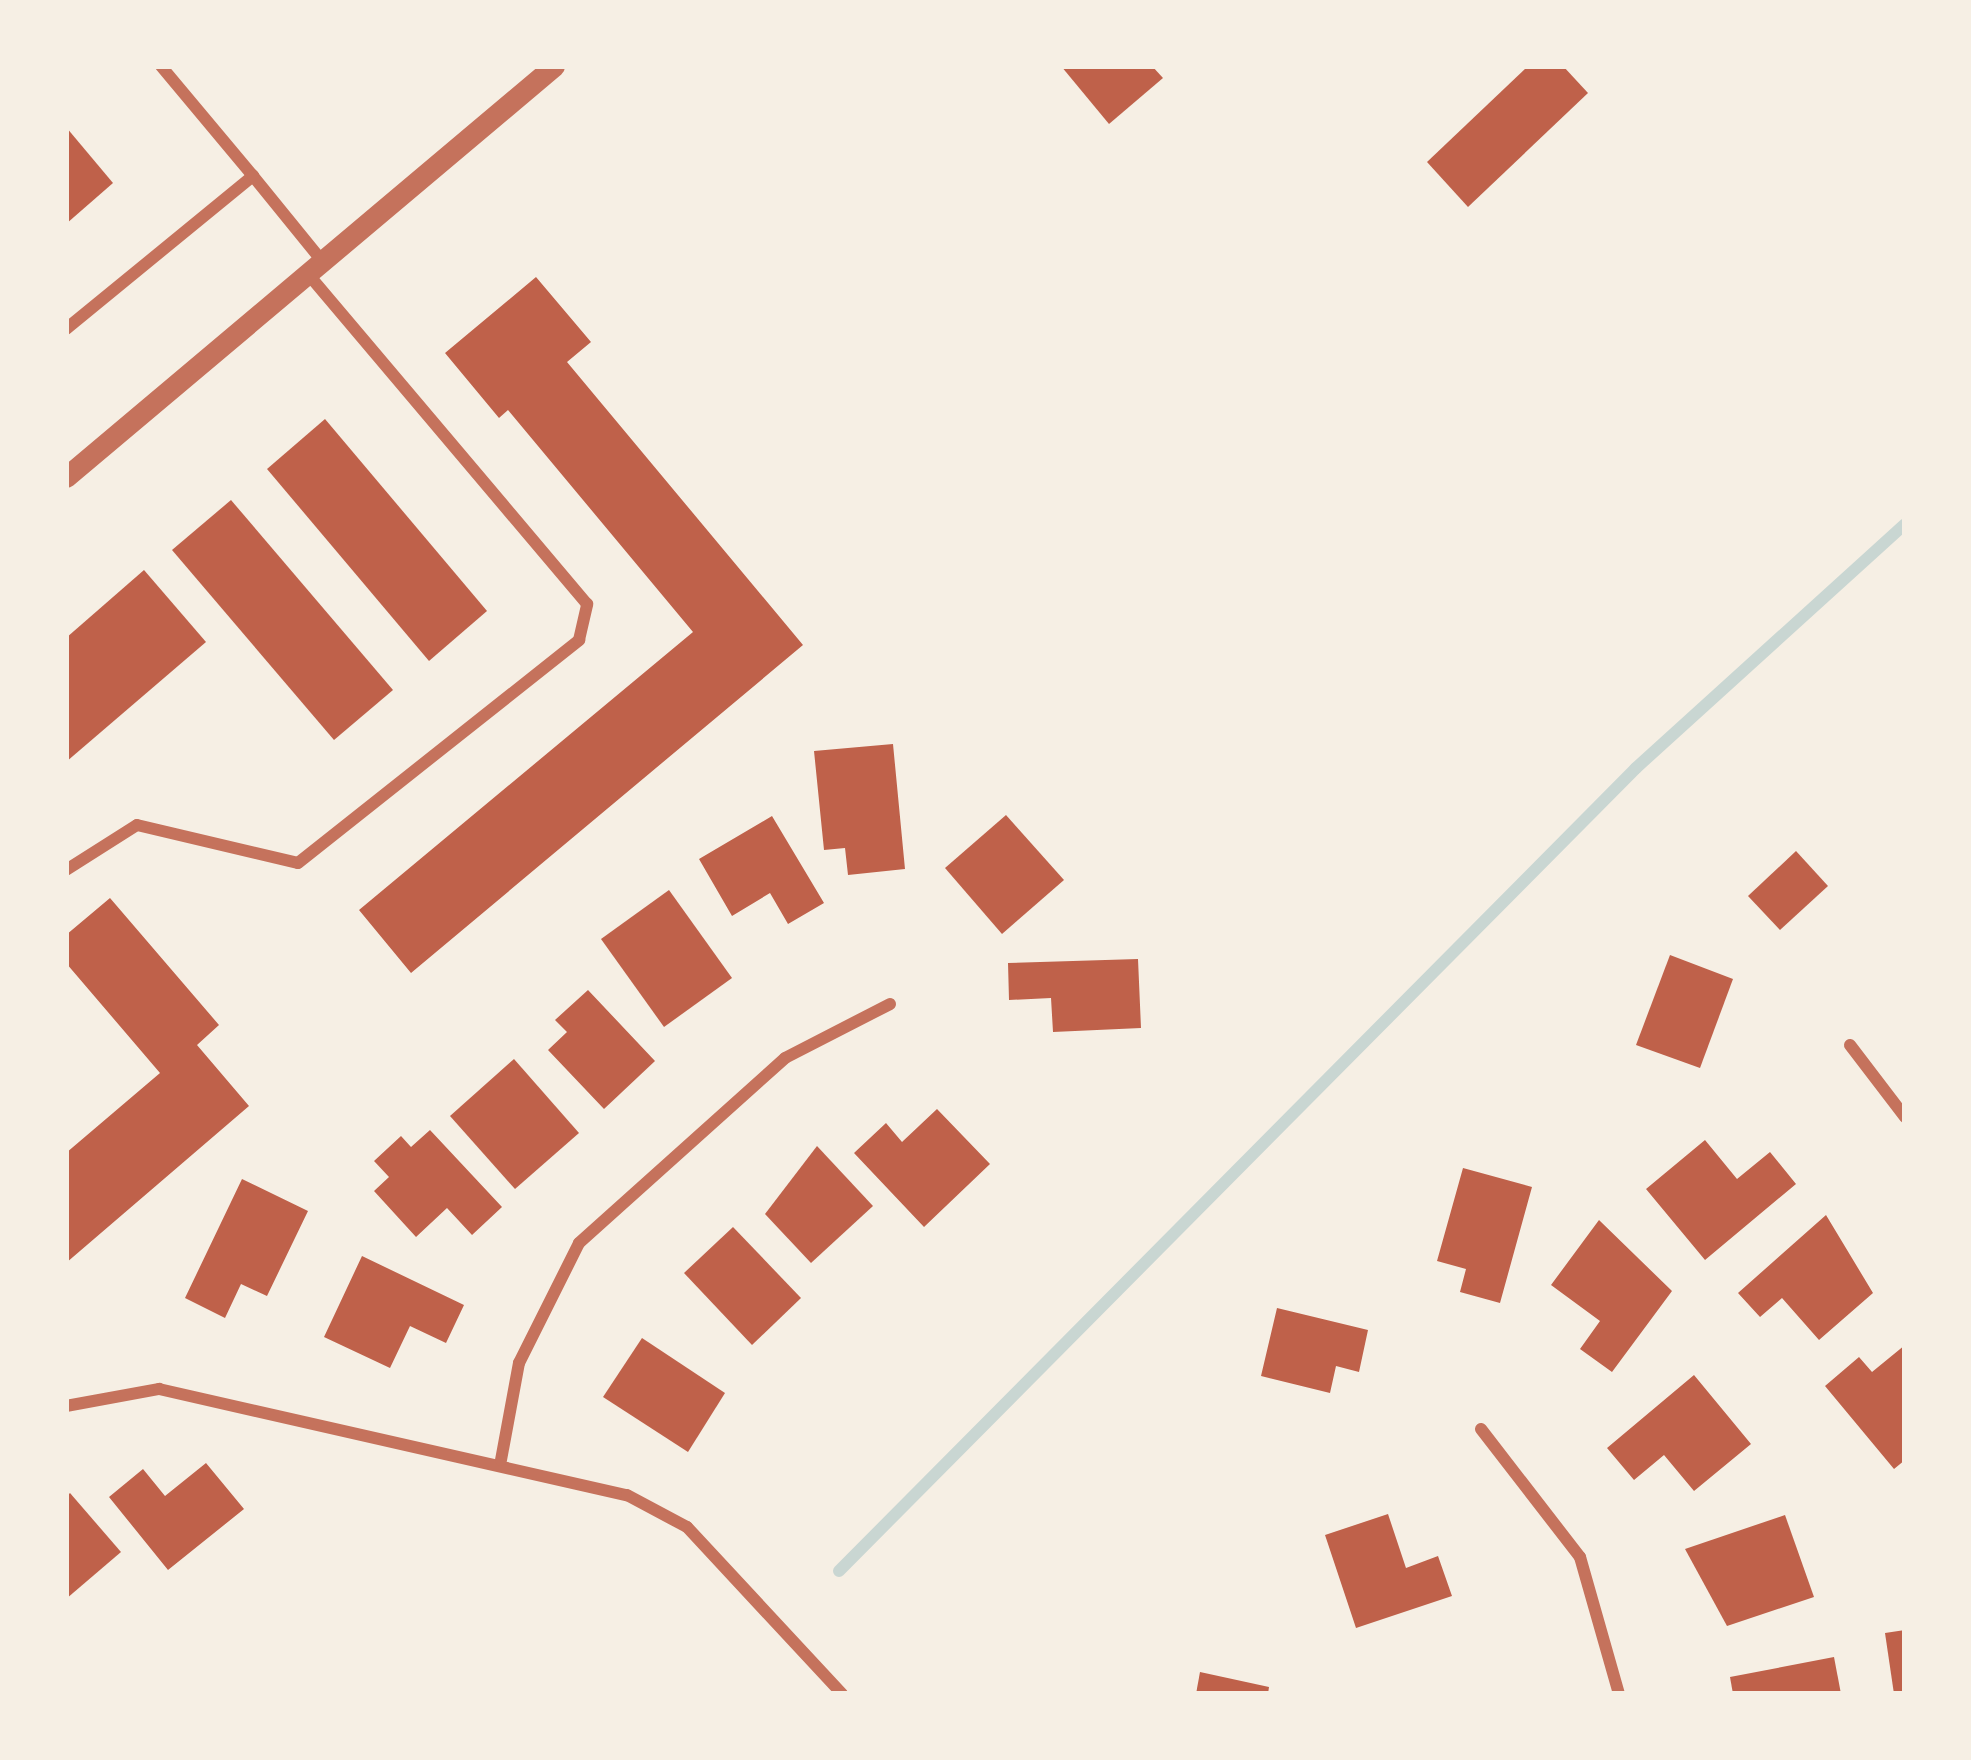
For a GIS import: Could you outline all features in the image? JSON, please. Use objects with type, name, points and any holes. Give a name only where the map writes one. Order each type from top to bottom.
[{"type":"street","points":[[66,870],[137,825],[298,862],[579,640],[587,604],[316,268],[253,176],[160,66]]},
{"type":"street","points":[[66,477],[554,66]]},
{"type":"street","points":[[66,328],[253,176]]},
{"type":"street","points":[[501,1460],[519,1363],[579,1243],[785,1058],[890,1004]]},
{"type":"street","points":[[1850,1046],[1905,1117]]},
{"type":"street","points":[[66,1406],[159,1389],[501,1460],[628,1495],[687,1527],[842,1694]]},
{"type":"street","points":[[1481,1429],[1580,1557],[1619,1694]]},
{"type":"building","points":[[1061,66],[1152,66],[1163,78],[1109,124]]},
{"type":"building","points":[[1528,66],[1563,66],[1588,93],[1468,207],[1427,162]]},
{"type":"building","points":[[66,127],[113,183],[66,224]]},
{"type":"building","points":[[536,277],[591,342],[567,362],[803,645],[411,973],[359,910],[693,632],[508,410],[499,418],[445,353]]},
{"type":"building","points":[[325,419],[487,611],[429,661],[267,469]]},
{"type":"building","points":[[231,500],[393,690],[334,740],[172,550]]},
{"type":"building","points":[[144,570],[206,642],[66,762],[66,638]]},
{"type":"building","points":[[893,744],[905,869],[848,875],[845,848],[824,850],[814,751]]},
{"type":"building","points":[[1006,815],[1064,880],[1002,934],[945,868]]},
{"type":"building","points":[[772,816],[824,903],[788,924],[770,893],[732,916],[699,859]]},
{"type":"building","points":[[1796,851],[1828,886],[1780,930],[1748,896]]},
{"type":"building","points":[[669,890],[732,978],[664,1027],[601,939]]},
{"type":"building","points":[[110,898],[219,1025],[197,1045],[249,1106],[66,1263],[66,1153],[160,1073],[66,963],[66,935]]},
{"type":"building","points":[[1670,955],[1733,979],[1700,1068],[1636,1045]]},
{"type":"building","points":[[1138,959],[1141,1028],[1053,1032],[1051,998],[1009,1000],[1008,963]]},
{"type":"building","points":[[588,990],[655,1061],[604,1109],[548,1050],[567,1032],[555,1020]]},
{"type":"building","points":[[514,1059],[579,1133],[515,1189],[450,1116]]},
{"type":"building","points":[[937,1109],[990,1164],[924,1227],[854,1153],[886,1123],[902,1142]]},
{"type":"building","points":[[430,1130],[502,1207],[472,1235],[447,1208],[416,1237],[374,1191],[389,1177],[374,1161],[401,1136],[411,1147]]},
{"type":"building","points":[[1705,1140],[1737,1179],[1770,1152],[1796,1184],[1705,1260],[1646,1189]]},
{"type":"building","points":[[817,1146],[873,1206],[811,1263],[765,1214]]},
{"type":"building","points":[[1463,1168],[1532,1187],[1500,1303],[1460,1292],[1466,1269],[1437,1261]]},
{"type":"building","points":[[242,1179],[308,1211],[267,1296],[241,1284],[225,1318],[185,1298]]},
{"type":"building","points":[[1826,1215],[1873,1293],[1819,1340],[1782,1298],[1760,1317],[1738,1293]]},
{"type":"building","points":[[1599,1220],[1672,1291],[1612,1372],[1580,1349],[1600,1321],[1551,1285]]},
{"type":"building","points":[[733,1227],[801,1298],[752,1345],[684,1273]]},
{"type":"building","points":[[362,1256],[464,1305],[446,1343],[410,1326],[390,1368],[324,1337]]},
{"type":"building","points":[[1277,1308],[1368,1330],[1359,1372],[1336,1366],[1330,1393],[1261,1376]]},
{"type":"building","points":[[642,1338],[725,1393],[688,1452],[603,1397]]},
{"type":"building","points":[[1905,1345],[1905,1460],[1894,1469],[1825,1386],[1859,1357],[1872,1372]]},
{"type":"building","points":[[1694,1375],[1751,1444],[1694,1491],[1664,1455],[1634,1480],[1607,1448]]},
{"type":"building","points":[[206,1463],[244,1509],[168,1570],[109,1497],[143,1469],[165,1496]]},
{"type":"building","points":[[70,1493],[121,1552],[66,1599],[66,1497]]},
{"type":"building","points":[[1388,1514],[1406,1568],[1438,1556],[1452,1596],[1356,1628],[1325,1535]]},
{"type":"building","points":[[1785,1515],[1814,1597],[1727,1626],[1685,1549]]},
{"type":"building","points":[[1905,1630],[1905,1694],[1894,1694],[1885,1633]]},
{"type":"building","points":[[1834,1657],[1841,1694],[1733,1694],[1730,1677]]},
{"type":"building","points":[[1200,1672],[1269,1687],[1268,1694],[1196,1694]]},
{"type":"waterway","points":[[839,1571],[1636,768],[1905,524]]}]
